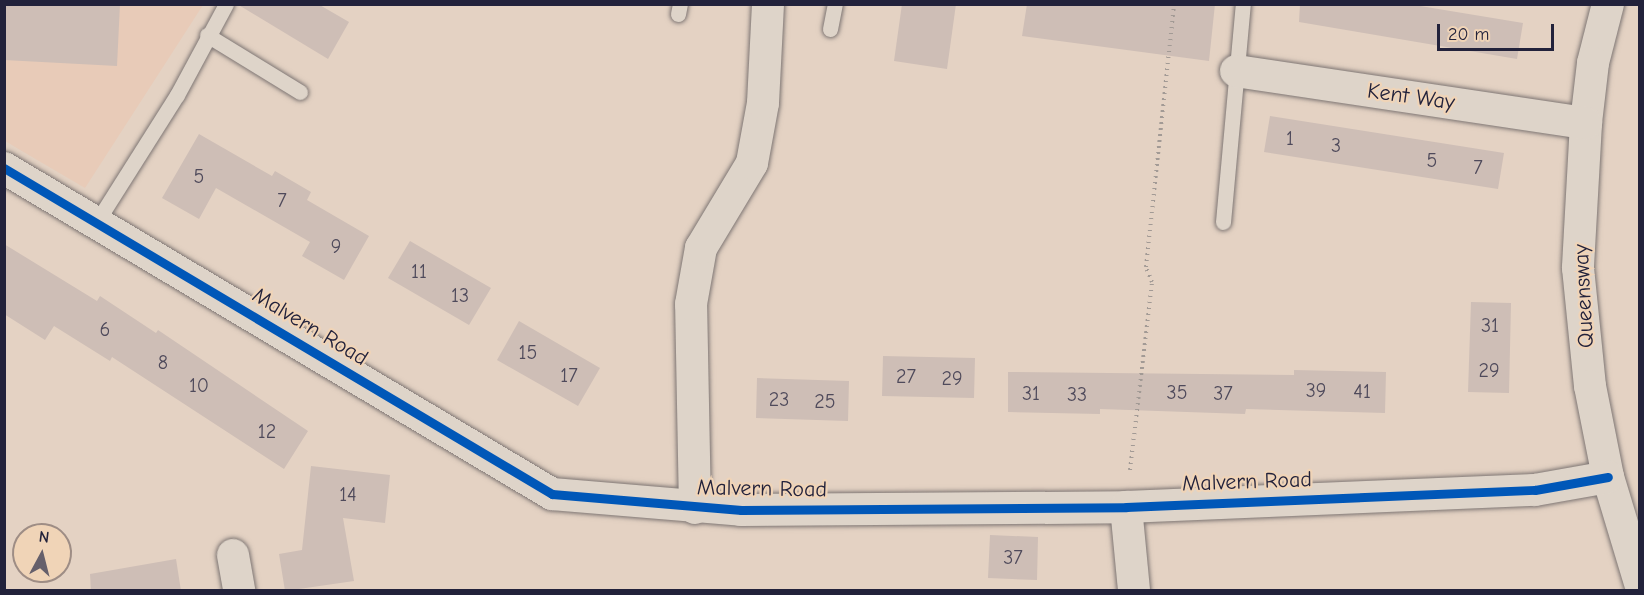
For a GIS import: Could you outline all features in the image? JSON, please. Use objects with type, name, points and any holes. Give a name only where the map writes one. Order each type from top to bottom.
[{"type":"street","points":[[695,508],[691,304],[701,248],[752,163],[763,103],[768,4]]},
{"type":"street","name":"Queensway","points":[[1608,4],[1593,63],[1586,123],[1578,268],[1590,386],[1608,477],[1640,583]]},
{"type":"street","name":"Kent Way","points":[[1236,71],[1586,123]]},
{"type":"street","name":"Malvern Road","points":[[4,168],[552,494],[695,508],[1126,507],[1535,490],[1608,477]]},
{"type":"street","points":[[1126,507],[1134,591]]},
{"type":"street","points":[[234,555],[240,591]]},
{"type":"lane","points":[[96,223],[177,95],[207,35],[226,4]]},
{"type":"lane","points":[[830,30],[835,4]]},
{"type":"lane","points":[[1223,222],[1243,4]]},
{"type":"lane","points":[[207,35],[300,92]]},
{"type":"path","points":[[1126,507],[1152,282],[1146,267],[1174,4]]},
{"type":"shaded area","points":[[5,5],[203,5],[85,188],[5,141]]},
{"type":"building","points":[[4,4],[120,4],[117,66],[4,60]]},
{"type":"building","points":[[237,4],[318,4],[349,22],[328,59]]},
{"type":"building","points":[[902,4],[956,4],[947,69],[894,61]]},
{"type":"building","points":[[1027,4],[1215,4],[1209,61],[1022,36]]},
{"type":"building","points":[[1300,4],[1408,4],[1523,23],[1517,59],[1299,22]]},
{"type":"building","points":[[1270,116],[1504,153],[1498,189],[1264,152]]},
{"type":"building","points":[[199,134],[272,176],[275,171],[311,192],[307,200],[369,236],[344,280],[302,256],[310,242],[216,188],[199,219],[162,198]]},
{"type":"building","points":[[410,241],[491,288],[469,325],[388,278]]},
{"type":"building","points":[[4,244],[97,301],[100,296],[156,333],[158,330],[308,431],[284,469],[112,357],[110,361],[54,326],[45,340],[4,314]]},
{"type":"building","points":[[1471,302],[1511,303],[1509,393],[1468,392]]},
{"type":"building","points":[[519,321],[600,368],[578,406],[497,360]]},
{"type":"building","points":[[883,356],[975,358],[974,398],[882,396]]},
{"type":"building","points":[[1294,370],[1386,372],[1385,413],[1246,409],[1245,414],[1100,409],[1100,414],[1008,412],[1008,372],[1294,375]]},
{"type":"building","points":[[757,378],[849,381],[848,421],[756,418]]},
{"type":"building","points":[[311,466],[390,475],[385,523],[343,518],[354,581],[285,591],[279,554],[302,550]]},
{"type":"building","points":[[990,535],[1038,537],[1037,580],[988,578]]},
{"type":"building","points":[[176,559],[181,591],[91,591],[90,574]]},
{"type":"cycle path","points":[[4,168],[552,494],[741,510],[1126,507],[1535,490],[1608,477]]}]
